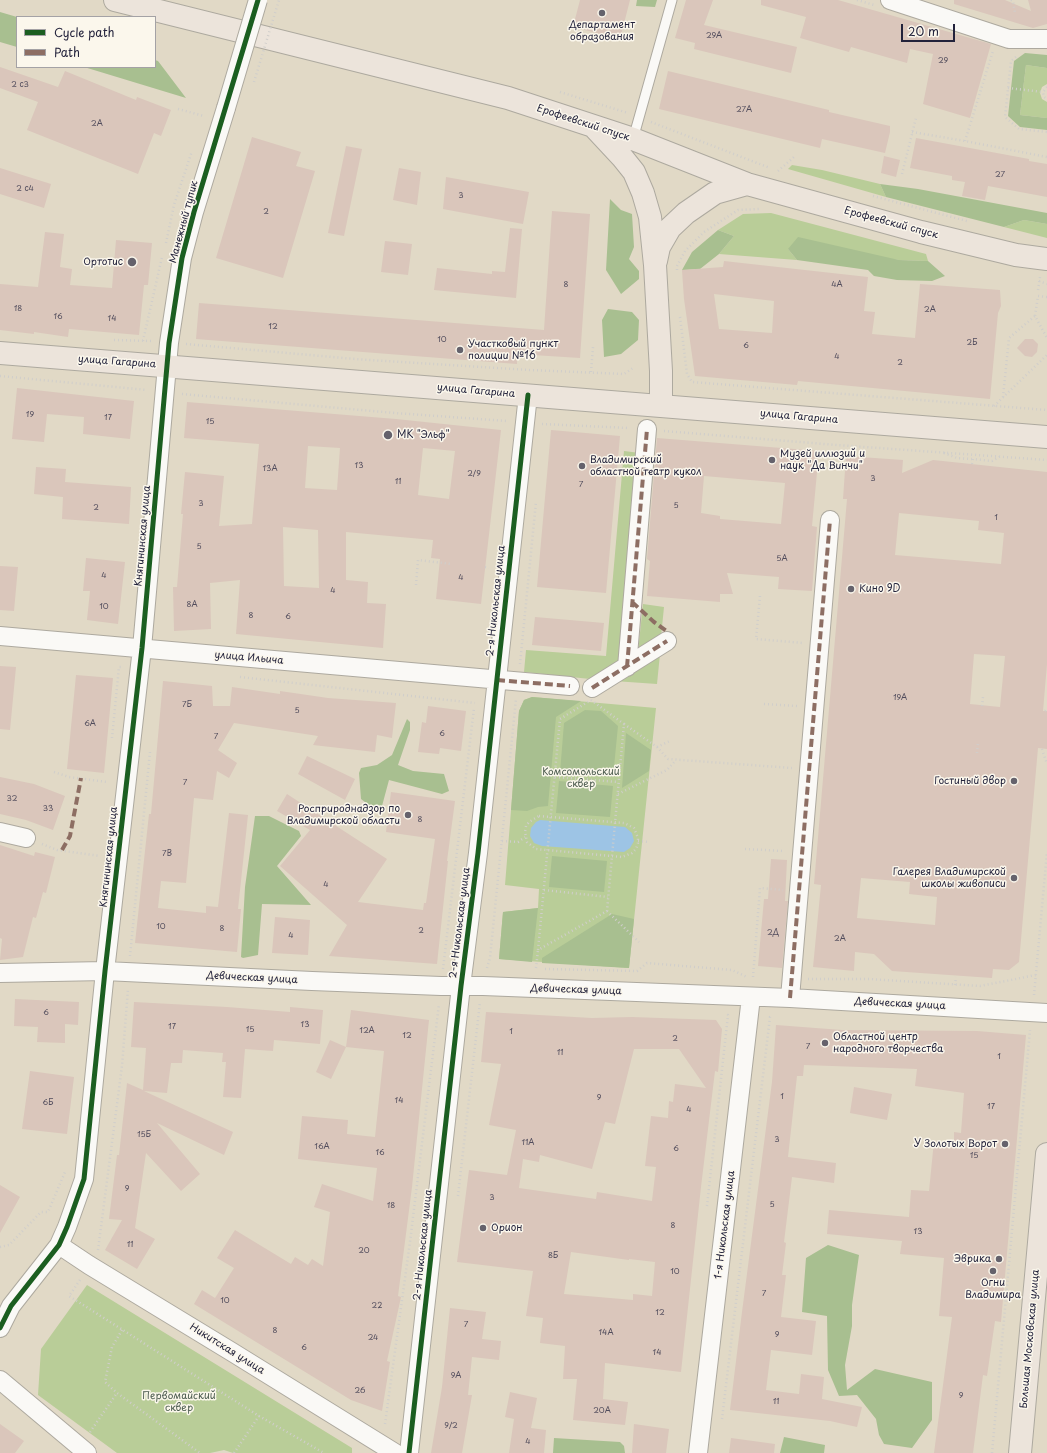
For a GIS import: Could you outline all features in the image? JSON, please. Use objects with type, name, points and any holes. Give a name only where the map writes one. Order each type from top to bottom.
[{"type":"main road","name":"Ерофеевский спуск","points":[[115,0],[508,98],[633,139],[747,184],[928,233],[1016,255],[1047,259]]},
{"type":"main road","points":[[593,126],[634,172],[650,217],[655,265],[661,372],[661,406]]},
{"type":"main road","points":[[655,265],[659,247],[670,228],[686,213],[715,193],[747,184]]},
{"type":"main road","name":"улица Гагарина","points":[[0,353],[1047,437]]},
{"type":"main road","name":"Большая Московская улица","points":[[1020,1453],[1047,1154]]},
{"type":"street","name":"Манежный тупик","points":[[166,366],[182,258],[194,212],[258,0]]},
{"type":"street","points":[[885,3],[1009,39],[1047,39]]},
{"type":"street","name":"Княгининская улица","points":[[0,1328],[11,1306],[59,1245],[84,1179],[105,972],[142,648],[166,366]]},
{"type":"street","name":"2-я Никольская улица","points":[[409,1453],[528,395]]},
{"type":"street","points":[[626,667],[647,429]]},
{"type":"street","points":[[790,998],[830,520]]},
{"type":"street","name":"улица Ильича","points":[[0,636],[570,686]]},
{"type":"street","points":[[592,688],[667,641]]},
{"type":"street","points":[[0,832],[26,838]]},
{"type":"street","name":"Девическая улица","points":[[0,973],[105,972],[441,986],[483,986],[790,998],[1047,1013]]},
{"type":"street","name":"1-я Никольская улица","points":[[698,1453],[751,997]]},
{"type":"street","name":"Никитская улица","points":[[59,1245],[89,1265],[395,1453]]},
{"type":"street","points":[[0,1380],[81,1451]]},
{"type":"lane","points":[[633,139],[672,0]]},
{"type":"path","points":[[252,89],[279,0]]},
{"type":"path","points":[[857,0],[885,3]]},
{"type":"path","points":[[1011,0],[1013,1],[1015,13]]},
{"type":"path","points":[[965,141],[994,50]]},
{"type":"path","points":[[1018,56],[1011,61],[1005,117],[1019,129],[1047,132]]},
{"type":"path","points":[[1043,92],[1047,87]]},
{"type":"path","points":[[1008,88],[1043,92]]},
{"type":"path","points":[[557,91],[640,117],[786,173]]},
{"type":"path","points":[[1043,92],[1044,97],[1047,99]]},
{"type":"path","points":[[178,109],[204,116]]},
{"type":"path","points":[[902,174],[916,118]]},
{"type":"path","points":[[912,132],[1047,157]]},
{"type":"path","points":[[778,171],[794,157]]},
{"type":"path","points":[[869,195],[974,222]]},
{"type":"path","points":[[676,274],[677,266],[685,251],[704,232],[738,210],[760,209]]},
{"type":"path","points":[[143,341],[158,275]]},
{"type":"path","points":[[1038,290],[1039,281],[1047,284]]},
{"type":"path","points":[[1047,297],[1038,296],[1035,316],[1047,338]]},
{"type":"path","points":[[679,312],[687,374],[692,382],[1047,410]]},
{"type":"path","points":[[1003,397],[1009,338],[1035,316]]},
{"type":"path","points":[[189,344],[190,336]]},
{"type":"path","points":[[113,340],[189,344],[355,359],[530,370],[624,374],[633,368]]},
{"type":"path","points":[[591,372],[593,347]]},
{"type":"path","points":[[994,406],[1047,355]]},
{"type":"path","points":[[0,376],[395,413],[524,423]]},
{"type":"path","points":[[544,432],[544,424],[647,429],[837,445],[1047,460]]},
{"type":"path","points":[[941,452],[957,458],[973,460],[992,461],[1001,456]]},
{"type":"path","points":[[972,464],[973,460]]},
{"type":"path","points":[[462,1159],[483,986],[490,958],[536,501]]},
{"type":"path","points":[[416,585],[418,560],[451,564]]},
{"type":"path","points":[[485,567],[490,568]]},
{"type":"path","points":[[760,596],[756,639],[819,645]]},
{"type":"path","points":[[385,1425],[410,1242],[478,678]]},
{"type":"path","points":[[982,706],[983,696]]},
{"type":"path","points":[[529,968],[536,968],[560,719],[590,700],[657,746],[668,759],[809,769]]},
{"type":"path","points":[[764,704],[797,706]]},
{"type":"path","points":[[624,724],[607,911],[639,942]]},
{"type":"path","points":[[657,746],[670,741]]},
{"type":"path","points":[[977,753],[978,743]]},
{"type":"path","points":[[1042,749],[1047,764]]},
{"type":"path","points":[[617,794],[667,770],[676,760]]},
{"type":"path","points":[[54,772],[69,777],[107,782]]},
{"type":"path","points":[[554,777],[618,782]]},
{"type":"path","points":[[539,816],[615,822],[629,824],[637,832],[638,841],[636,849],[628,856],[612,856],[536,849],[531,847],[525,837],[526,826],[534,818],[539,816]]},
{"type":"path","points":[[502,841],[518,842],[525,837]]},
{"type":"path","points":[[26,838],[57,850],[100,856]]},
{"type":"path","points":[[638,841],[649,842]]},
{"type":"path","points":[[745,849],[784,852],[785,845]]},
{"type":"path","points":[[1033,997],[1047,852]]},
{"type":"path","points":[[753,977],[760,888],[798,891]]},
{"type":"path","points":[[544,890],[608,897]]},
{"type":"path","points":[[538,950],[607,911]]},
{"type":"path","points":[[544,969],[637,971],[647,963],[732,970],[746,977],[760,978]]},
{"type":"path","points":[[487,967],[494,967]]},
{"type":"path","points":[[791,980],[870,979],[980,986],[1036,975]]},
{"type":"path","points":[[955,985],[956,977]]},
{"type":"path","points":[[706,1212],[728,1015],[720,1014]]},
{"type":"path","points":[[721,1426],[770,1017],[778,1017]]},
{"type":"path","points":[[992,1453],[1030,1027]]},
{"type":"path","points":[[0,1247],[8,1245],[41,1212],[48,1212]]},
{"type":"path","points":[[81,1277],[69,1296],[259,1416],[324,1453]]},
{"type":"path","points":[[122,1330],[112,1346],[105,1382],[117,1393],[200,1453]]},
{"type":"path","points":[[81,1451],[117,1393]]},
{"type":"path","points":[[234,1453],[259,1416]]},
{"type":"green space","points":[[637,0],[657,0],[655,7],[636,6]]},
{"type":"green space","points":[[0,12],[16,17],[16,47],[0,42]]},
{"type":"green space","points":[[1025,53],[1047,55],[1047,68],[1026,65],[1020,115],[1047,118],[1047,130],[1020,127],[1008,116],[1014,61]]},
{"type":"green space","points":[[156,60],[186,98],[87,68],[156,68]]},
{"type":"green space","points":[[1026,65],[1047,68],[1047,84],[1042,87],[1040,93],[1042,99],[1047,102],[1047,118],[1020,115]]},
{"type":"green space","points":[[792,165],[822,170],[880,184],[886,197],[788,169]]},
{"type":"green space","points":[[880,184],[918,189],[1047,213],[1047,224],[1024,220],[1004,227],[886,197]]},
{"type":"green space","points":[[610,199],[621,210],[632,214],[634,247],[629,259],[639,271],[639,279],[621,294],[606,270]]},
{"type":"green space","points":[[771,213],[926,254],[928,261],[899,260],[788,249],[797,260],[719,254],[734,236],[718,230],[743,214]]},
{"type":"green space","points":[[1024,220],[1047,224],[1047,238],[1004,227]]},
{"type":"green space","points":[[718,230],[734,236],[719,254],[700,269],[682,270],[692,252]]},
{"type":"green space","points":[[798,237],[899,260],[928,261],[945,276],[932,281],[897,280],[874,276],[868,270],[797,260],[788,249]]},
{"type":"green space","points":[[608,309],[632,312],[639,320],[638,340],[621,354],[604,357],[602,320]]},
{"type":"green space","points":[[624,451],[640,453],[622,661],[590,679],[524,672],[526,650],[606,656]]},
{"type":"green space","points":[[643,604],[664,607],[661,637],[638,652]]},
{"type":"green space","points":[[660,654],[657,684],[614,681]]},
{"type":"green space","name":"Комсомольский сквер","points":[[532,697],[656,708],[629,968],[499,959],[503,912],[538,908],[539,889],[505,885],[519,711],[524,700]]},
{"type":"green space","points":[[532,697],[581,701],[556,717],[548,806],[538,807],[527,811],[511,810],[519,711],[524,700]]},
{"type":"green space","points":[[585,710],[601,711],[618,726],[613,777],[560,773],[564,723]]},
{"type":"green space","points":[[407,719],[410,722],[410,730],[398,765],[413,771],[444,774],[449,791],[442,794],[389,780],[382,806],[374,809],[361,799],[359,773],[361,768],[377,765],[392,755]]},
{"type":"green space","points":[[626,733],[651,750],[649,771],[622,788]]},
{"type":"green space","points":[[559,781],[613,786],[610,817],[556,813]]},
{"type":"green space","points":[[255,816],[269,816],[299,831],[301,836],[277,866],[311,905],[262,904],[258,955],[243,958],[241,957],[245,887]]},
{"type":"green space","points":[[552,856],[607,861],[604,892],[549,887]]},
{"type":"green space","points":[[538,908],[532,962],[499,959],[503,912]]},
{"type":"green space","points":[[612,914],[634,919],[629,968],[542,963],[542,958]]},
{"type":"green space","points":[[828,1245],[859,1255],[852,1305],[852,1326],[845,1365],[847,1390],[875,1369],[932,1382],[932,1420],[912,1448],[884,1444],[879,1435],[876,1419],[857,1395],[839,1396],[828,1370],[827,1316],[802,1312],[806,1258]]},
{"type":"green space","name":"Первомайский сквер","points":[[87,1285],[352,1448],[352,1453],[233,1453],[224,1450],[210,1453],[117,1453],[38,1395],[41,1349]]},
{"type":"green space","points":[[784,1437],[825,1445],[824,1453],[780,1453]]},
{"type":"green space","points":[[554,1438],[620,1442],[624,1446],[625,1453],[553,1453]]},
{"type":"water","points":[[540,820],[625,827],[632,833],[634,841],[630,848],[624,852],[542,846],[534,843],[530,836],[531,828]]},
{"type":"building","name":"Департамент образования","points":[[580,0],[630,0],[620,39],[573,27]]},
{"type":"building","points":[[686,0],[713,0],[704,25],[797,47],[791,73],[694,49],[695,43],[675,38]]},
{"type":"building","points":[[761,0],[838,0],[991,44],[970,118],[923,104],[933,54],[910,49],[907,63],[851,47],[849,52],[800,38],[806,17],[761,5]]},
{"type":"building","points":[[954,0],[1005,0],[1031,11],[1028,0],[1047,0],[1047,24],[1033,28],[954,4]]},
{"type":"building","points":[[0,67],[58,87],[65,71],[136,100],[137,97],[171,110],[161,136],[154,133],[138,174],[27,130],[38,102],[0,88]]},
{"type":"building","points":[[668,71],[890,126],[885,153],[822,139],[820,148],[659,109]]},
{"type":"building","points":[[252,137],[301,152],[296,166],[315,171],[283,278],[216,258]]},
{"type":"building","points":[[916,138],[1029,159],[1029,161],[1047,164],[1047,197],[988,186],[985,200],[962,196],[965,182],[952,180],[952,176],[910,168]]},
{"type":"building","points":[[346,146],[362,149],[344,236],[328,233]]},
{"type":"building","points":[[884,156],[900,160],[896,177],[881,173]]},
{"type":"building","points":[[0,168],[51,184],[44,208],[0,194]]},
{"type":"building","points":[[399,168],[421,172],[417,205],[393,200]]},
{"type":"building","points":[[446,177],[529,192],[523,224],[443,209]]},
{"type":"building","points":[[552,211],[590,214],[580,358],[517,354],[517,364],[196,339],[199,303],[544,330]]},
{"type":"building","points":[[510,228],[522,229],[516,298],[434,290],[437,268],[492,274],[492,271],[505,272]]},
{"type":"building","points":[[45,232],[64,234],[60,267],[72,269],[70,285],[112,288],[116,240],[152,243],[148,285],[144,285],[139,335],[69,329],[68,337],[34,332],[34,334],[0,330],[0,284],[38,287]]},
{"type":"building","points":[[385,241],[412,244],[408,275],[381,272]]},
{"type":"building","points":[[724,261],[868,277],[864,311],[875,312],[872,334],[915,338],[920,284],[1000,290],[1001,306],[998,313],[990,399],[798,381],[797,385],[695,376],[684,299],[682,270],[723,267]],"holes":[[[714,294],[774,301],[772,333],[719,329]]]},
{"type":"building","points":[[1025,339],[1033,339],[1038,344],[1037,352],[1032,357],[1025,356],[1017,348]]},
{"type":"building","points":[[17,388],[134,401],[130,439],[83,434],[84,417],[47,414],[44,442],[12,439]]},
{"type":"building","points":[[187,402],[396,419],[501,430],[481,604],[436,599],[440,559],[431,558],[433,540],[346,532],[346,580],[368,582],[367,603],[386,604],[383,648],[236,634],[240,580],[210,583],[211,629],[174,631],[173,587],[177,587],[185,472],[224,476],[219,526],[252,524],[259,444],[184,438]],"holes":[[[308,446],[340,448],[337,490],[305,488]],[[423,448],[455,451],[449,499],[418,495]],[[283,527],[318,530],[319,588],[284,586]]]},
{"type":"building","points":[[551,430],[620,436],[606,593],[537,587]]},
{"type":"building","points":[[657,438],[819,451],[812,526],[817,527],[812,591],[778,589],[779,577],[727,573],[733,594],[720,594],[720,602],[647,596],[650,561],[647,559]],"holes":[[[704,476],[785,483],[781,524],[720,519],[720,516],[701,513]]]},
{"type":"building","points":[[846,456],[903,460],[902,473],[933,460],[1047,472],[1047,664],[1043,711],[1047,711],[1047,749],[1038,748],[1019,962],[1009,970],[993,969],[992,978],[892,971],[874,954],[855,952],[854,971],[813,967],[821,885],[814,884],[847,499],[843,499]],"holes":[[[899,513],[979,521],[978,530],[1004,533],[1001,564],[895,555]],[[974,654],[1005,656],[1000,707],[970,704]],[[861,878],[910,882],[909,894],[937,897],[935,925],[857,918]]]},
{"type":"building","points":[[36,467],[66,469],[65,482],[131,487],[129,524],[62,519],[63,497],[34,494]]},
{"type":"building","points":[[86,558],[125,562],[118,624],[87,620],[90,591],[83,591]]},
{"type":"building","points":[[0,566],[18,567],[14,611],[0,610]]},
{"type":"building","points":[[535,617],[604,623],[601,651],[532,645]]},
{"type":"building","points":[[0,666],[16,667],[10,730],[0,729]]},
{"type":"building","points":[[76,675],[113,678],[104,773],[67,769]]},
{"type":"building","points":[[163,681],[212,686],[213,706],[230,706],[232,687],[280,694],[280,691],[328,698],[396,703],[392,738],[377,735],[375,752],[313,745],[318,736],[234,723],[218,750],[237,763],[229,778],[217,771],[213,800],[194,798],[186,883],[161,881],[158,908],[206,913],[206,906],[218,907],[229,813],[248,815],[238,909],[241,909],[237,952],[135,943],[149,814],[151,814]]},
{"type":"building","points":[[428,706],[466,711],[461,751],[440,748],[439,754],[418,752],[422,722],[426,723]]},
{"type":"building","points":[[307,756],[355,779],[345,800],[298,774]]},
{"type":"building","points":[[0,777],[34,784],[65,796],[53,830],[26,820],[0,814]]},
{"type":"building","points":[[391,792],[455,801],[447,861],[437,964],[329,956],[347,925],[280,866],[310,830],[277,811],[287,794],[387,859],[358,902],[423,910],[424,903],[426,903],[435,839],[386,832]]},
{"type":"building","points":[[0,845],[34,856],[35,852],[55,857],[46,893],[43,892],[36,918],[33,917],[23,957],[0,960],[2,939],[0,938]]},
{"type":"building","points":[[771,859],[787,860],[785,901],[788,901],[782,968],[758,966],[764,899],[768,899]]},
{"type":"building","points":[[275,917],[310,920],[308,955],[272,953]]},
{"type":"building","points":[[15,999],[79,1002],[78,1025],[65,1024],[65,1043],[37,1042],[38,1027],[14,1026]]},
{"type":"building","points":[[134,1002],[290,1012],[290,1007],[323,1010],[320,1044],[274,1040],[273,1051],[245,1049],[241,1098],[223,1097],[226,1062],[222,1062],[223,1053],[183,1050],[182,1063],[171,1063],[167,1093],[144,1091],[233,1132],[224,1155],[157,1123],[200,1174],[181,1191],[146,1153],[135,1228],[155,1239],[137,1269],[105,1250],[122,1220],[109,1219],[117,1155],[119,1155],[127,1083],[143,1090],[146,1048],[131,1047]]},
{"type":"building","points":[[351,1010],[429,1020],[412,1187],[398,1296],[401,1297],[387,1361],[390,1362],[382,1411],[351,1400],[194,1304],[202,1290],[215,1298],[234,1268],[217,1258],[235,1230],[291,1264],[295,1257],[308,1265],[312,1259],[323,1266],[330,1212],[314,1207],[322,1184],[373,1201],[377,1168],[298,1159],[302,1116],[348,1120],[347,1134],[375,1137],[384,1051],[346,1047]]},
{"type":"building","points":[[486,1012],[592,1018],[632,1017],[716,1020],[722,1029],[718,1072],[715,1071],[701,1187],[681,1372],[605,1363],[603,1399],[628,1402],[625,1425],[573,1420],[577,1379],[563,1379],[565,1346],[540,1343],[543,1318],[526,1316],[533,1271],[457,1262],[469,1170],[507,1175],[516,1130],[489,1125],[501,1064],[481,1062]],"holes":[[[634,1049],[679,1049],[706,1088],[675,1084],[673,1102],[669,1101],[668,1118],[651,1116],[645,1166],[656,1167],[652,1201],[597,1192],[596,1199],[519,1188],[523,1159],[539,1162],[540,1155],[592,1169],[605,1122],[615,1124]],[[571,1252],[655,1262],[652,1296],[633,1294],[633,1300],[564,1294]]]},
{"type":"building","points":[[776,1025],[842,1030],[977,1031],[1026,1035],[1001,1322],[995,1321],[987,1376],[983,1375],[973,1453],[934,1453],[952,1317],[939,1316],[944,1258],[900,1254],[902,1241],[827,1234],[829,1210],[909,1217],[911,1190],[929,1191],[934,1141],[954,1143],[954,1132],[961,1133],[964,1093],[915,1086],[917,1069],[804,1065],[803,1076],[797,1076],[788,1157],[836,1163],[834,1183],[792,1177],[784,1242],[786,1243],[782,1275],[786,1275],[781,1317],[816,1321],[812,1355],[771,1350],[766,1390],[799,1394],[801,1374],[824,1377],[822,1399],[862,1407],[857,1427],[830,1421],[730,1410],[772,1082]]},
{"type":"building","points":[[330,1040],[346,1047],[331,1079],[316,1072]]},
{"type":"building","points":[[30,1071],[74,1077],[67,1134],[22,1129]]},
{"type":"building","points":[[854,1087],[892,1094],[887,1120],[850,1113]]},
{"type":"building","points":[[0,1185],[20,1197],[0,1233]]},
{"type":"building","points":[[450,1308],[486,1312],[482,1339],[501,1341],[499,1360],[472,1357],[468,1395],[472,1395],[462,1453],[431,1453],[442,1387]]},
{"type":"building","points":[[510,1392],[537,1398],[531,1428],[546,1430],[544,1453],[509,1453],[514,1419],[505,1417]]},
{"type":"building","points":[[0,1424],[24,1441],[15,1453],[0,1453]]},
{"type":"building","points":[[634,1424],[669,1429],[666,1453],[632,1453]]},
{"type":"building","points":[[731,1438],[775,1444],[774,1453],[729,1453]]},
{"type":"marked path","points":[[627,667],[647,429]]},
{"type":"marked path","points":[[790,998],[830,520]]},
{"type":"marked path","points":[[632,602],[654,622],[668,632]]},
{"type":"marked path","points":[[592,688],[667,641]]},
{"type":"marked path","points":[[497,680],[570,686]]},
{"type":"marked path","points":[[62,850],[70,836],[81,778]]},
{"type":"cycle path","points":[[0,1328],[11,1306],[59,1245],[84,1179],[105,971],[142,648],[169,343],[182,258],[194,212],[258,0]]},
{"type":"cycle path","points":[[409,1453],[461,986],[478,853],[528,395]]},
{"type":"place","name":"Департамент образования","points":[[602,13]]},
{"type":"place","name":"Ортотис","points":[[132,262]]},
{"type":"place","name":"Участковый пункт полиции №16","points":[[460,350]]},
{"type":"place","name":"МК \"Эльф\"","points":[[388,435]]},
{"type":"place","name":"Музей иллюзий и наук \"Да Винчи\"","points":[[772,460]]},
{"type":"place","name":"Владимирский областной театр кукол","points":[[582,466]]},
{"type":"place","name":"Кино 9D","points":[[851,589]]},
{"type":"place","name":"Гостиный двор","points":[[1014,781]]},
{"type":"place","name":"Росприроднадзор по Владимирской области","points":[[408,815]]},
{"type":"place","name":"Галерея Владимирской школы живописи","points":[[1014,878]]},
{"type":"place","name":"Областной центр народного творчества","points":[[825,1043]]},
{"type":"place","name":"У Золотых Ворот","points":[[1005,1144]]},
{"type":"place","name":"Орион","points":[[483,1228]]},
{"type":"place","name":"Эврика","points":[[999,1259]]},
{"type":"place","name":"Огни Владимира","points":[[993,1271]]}]
